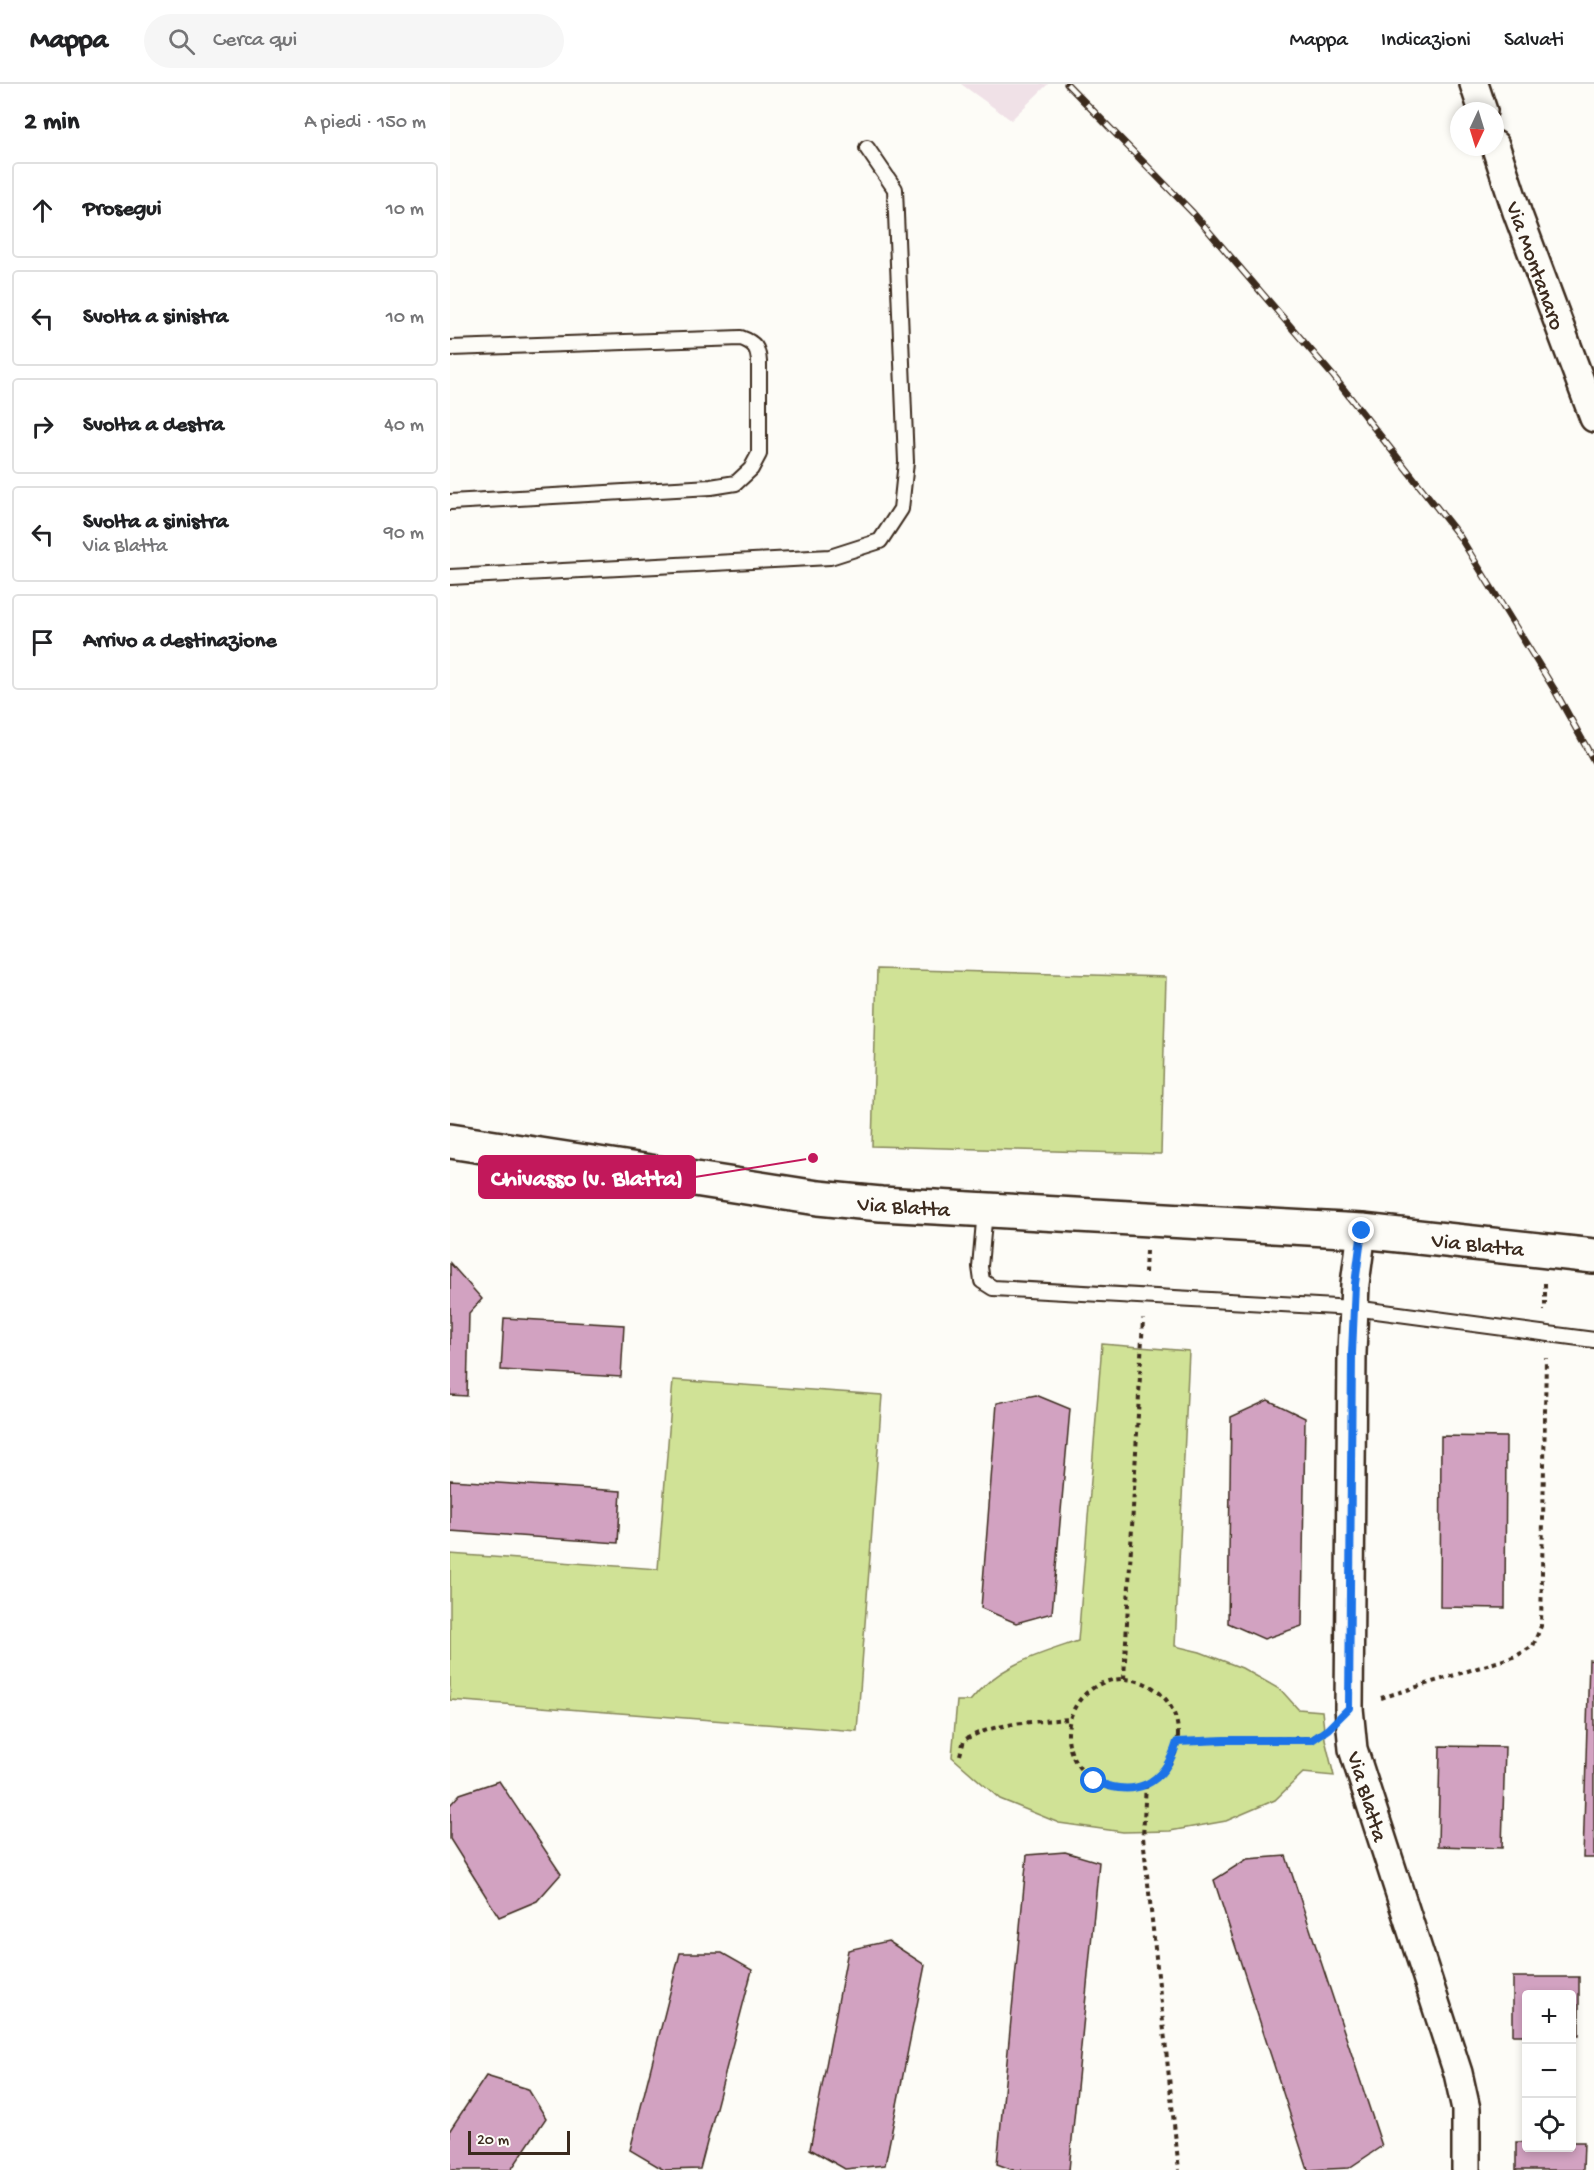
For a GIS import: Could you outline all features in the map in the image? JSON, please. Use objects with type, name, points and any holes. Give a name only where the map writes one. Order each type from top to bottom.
[{"type":"street","points":[[1474,84],[1481,102]]},
{"type":"street","name":"Via Montanaro","points":[[1499,156],[1517,212],[1594,418]]},
{"type":"street","name":"Via Blatta","points":[[450,1141],[818,1198],[1148,1220],[1362,1231],[1594,1256]]},
{"type":"street","name":"Via Blatta","points":[[1362,1231],[1354,1308],[1349,1708],[1353,1749],[1458,2073],[1466,2109],[1466,2170]]},
{"type":"lane","points":[[450,577],[830,557],[880,541],[902,509],[906,462],[895,189],[867,148]]},
{"type":"lane","points":[[450,348],[741,338],[752,342],[758,349],[759,362],[759,454],[752,469],[736,483],[711,487],[450,502]]},
{"type":"lane","points":[[985,1210],[980,1267],[982,1281],[993,1288],[1354,1308],[1594,1340]]},
{"type":"path","points":[[1124,1679],[1148,1220]]},
{"type":"path","points":[[1177,1742],[1312,1740],[1328,1729],[1349,1708],[1516,1656],[1533,1646],[1541,1626],[1547,1393],[1545,1282]]},
{"type":"path","points":[[1124,1679],[1142,1682],[1158,1692],[1170,1706],[1177,1723],[1177,1742],[1172,1759],[1161,1774],[1146,1785],[1128,1790],[1111,1788],[1094,1781],[1080,1770],[1071,1754],[1067,1737],[1069,1719],[1077,1702],[1090,1689],[1106,1682],[1124,1679]]},
{"type":"path","points":[[960,1755],[964,1740],[977,1733],[1003,1725],[1069,1719]]},
{"type":"path","points":[[1146,1785],[1143,1838],[1179,2170]]},
{"type":"shaded area","points":[[961,84],[1048,84],[1011,120]]},
{"type":"green space","points":[[877,969],[1166,977],[1161,1154],[872,1146]]},
{"type":"green space","points":[[1102,1344],[1189,1351],[1175,1646],[1200,1652],[1242,1668],[1281,1690],[1298,1709],[1322,1711],[1325,1739],[1334,1776],[1303,1773],[1275,1800],[1226,1821],[1170,1831],[1123,1832],[1059,1823],[1000,1799],[952,1757],[957,1701],[970,1701],[993,1678],[1019,1663],[1078,1641]]},
{"type":"green space","points":[[673,1380],[882,1395],[857,1731],[450,1700],[450,1554],[658,1569]]},
{"type":"building","points":[[450,1263],[482,1299],[469,1313],[467,1396],[450,1395]]},
{"type":"building","points":[[504,1318],[624,1325],[621,1377],[501,1370]]},
{"type":"building","points":[[1036,1395],[1070,1409],[1052,1613],[1016,1623],[981,1608],[997,1403]]},
{"type":"building","points":[[1268,1400],[1305,1418],[1302,1626],[1264,1639],[1228,1623],[1231,1417]]},
{"type":"building","points":[[1441,1436],[1506,1437],[1505,1608],[1440,1607]]},
{"type":"building","points":[[450,1480],[621,1491],[618,1543],[450,1531]]},
{"type":"building","points":[[1589,1660],[1594,1661],[1594,1858],[1583,1858]]},
{"type":"building","points":[[1440,1746],[1505,1747],[1502,1848],[1438,1846]]},
{"type":"building","points":[[499,1781],[561,1874],[537,1901],[499,1917],[450,1839],[450,1805],[460,1794]]},
{"type":"building","points":[[1065,1852],[1099,1862],[1069,2170],[1013,2170],[997,2164],[1027,1855]]},
{"type":"building","points":[[1286,1856],[1382,2146],[1349,2168],[1308,2170],[1214,1880],[1247,1859]]},
{"type":"building","points":[[888,1941],[925,1965],[885,2165],[845,2169],[810,2149],[848,1950]]},
{"type":"building","points":[[680,1953],[722,1953],[752,1970],[700,2169],[664,2170],[630,2150]]},
{"type":"building","points":[[1513,1977],[1579,1977],[1579,2035],[1576,2035],[1576,1990],[1522,1990],[1522,2035],[1513,2035]]},
{"type":"building","points":[[486,2076],[528,2089],[546,2118],[511,2170],[450,2170],[450,2130]]},
{"type":"building","points":[[1516,2142],[1522,2142],[1522,2152],[1576,2152],[1576,2142],[1584,2142],[1583,2170],[1516,2170]]},
{"type":"railway","points":[[1067,84],[1193,213],[1334,377],[1460,537],[1554,689],[1594,761]]},
{"type":"place","name":"Chivasso (v. Blatta)","points":[[813,1158]]},
{"type":"route","points":[[1094,1781],[1111,1788],[1128,1790],[1146,1785],[1161,1774],[1172,1759],[1177,1742],[1312,1740],[1328,1729],[1349,1708],[1352,1353],[1355,1284],[1362,1231]]}]
